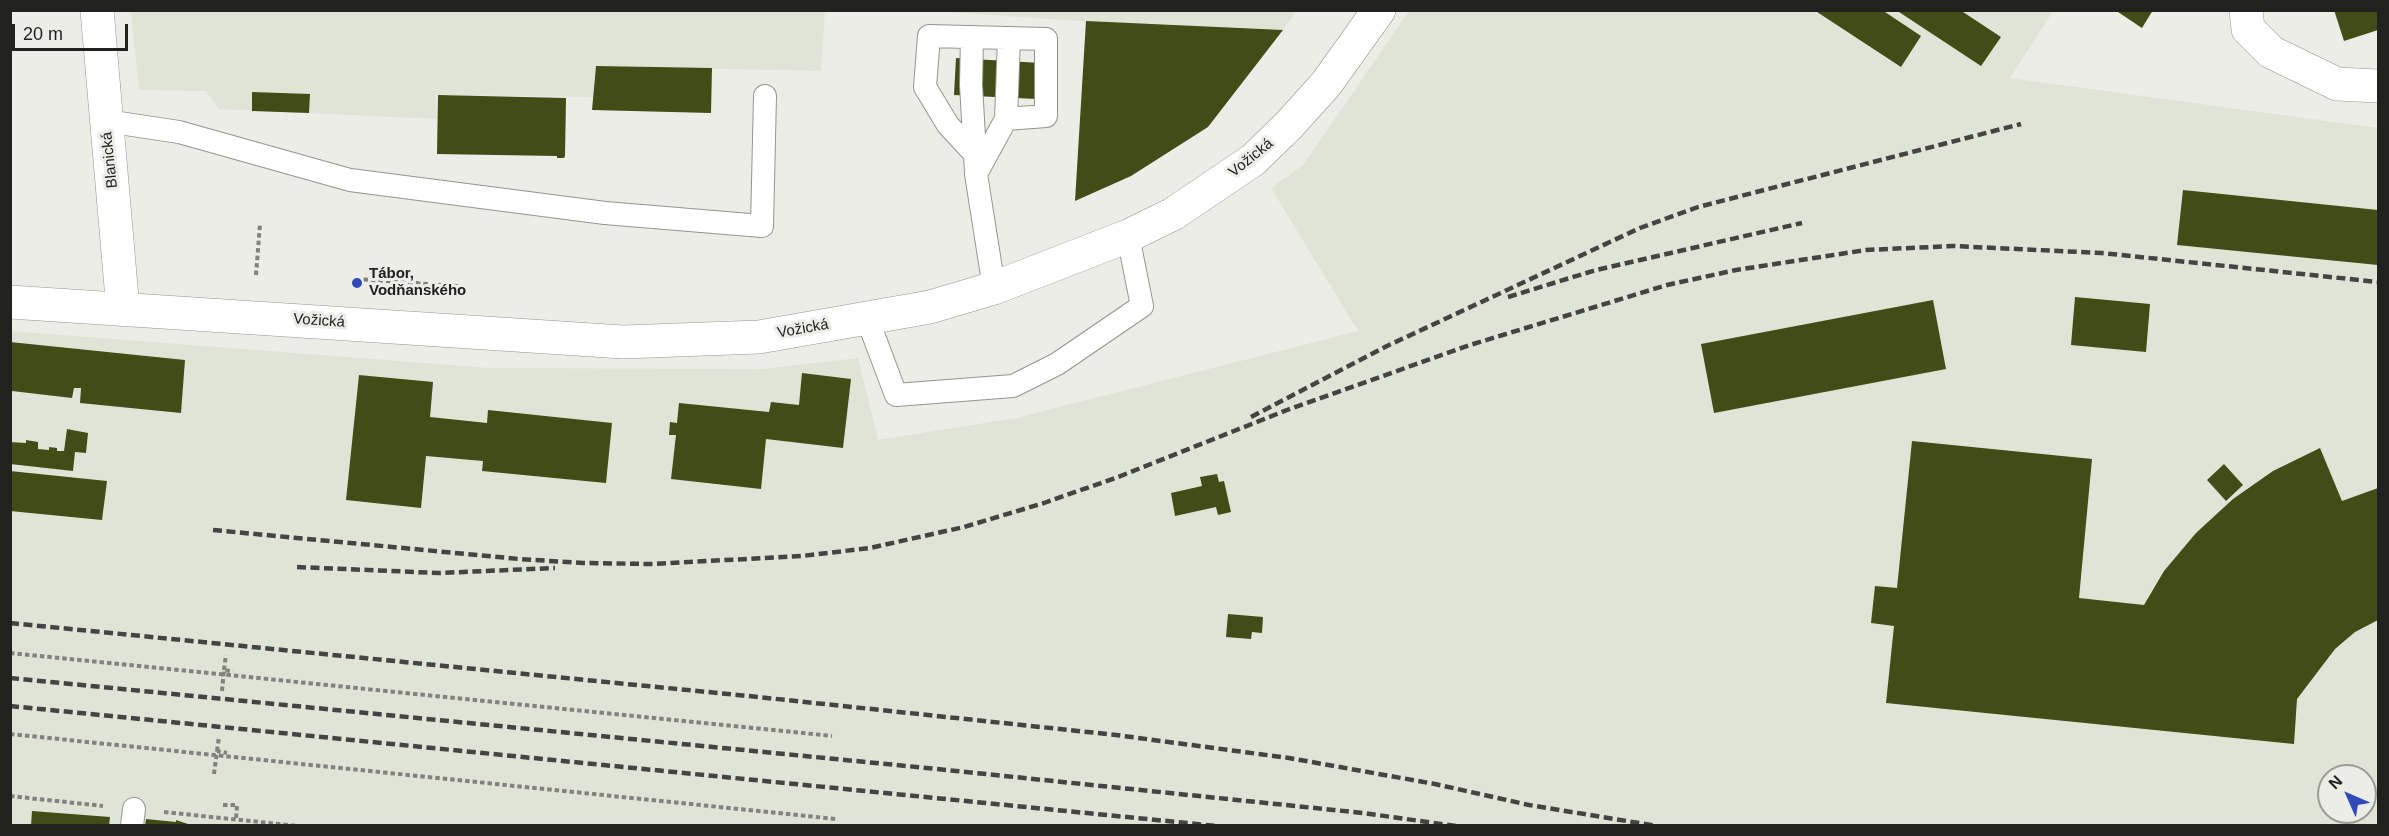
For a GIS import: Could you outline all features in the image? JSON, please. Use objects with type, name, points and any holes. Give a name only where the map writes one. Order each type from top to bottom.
[{"type":"street","name":"Blanická","points":[[98,10],[123,310]]},
{"type":"street","name":"Vožická","points":[[10,302],[623,342],[759,337],[930,307],[994,288],[1128,236],[1173,214],[1253,160],[1289,125],[1326,84],[1379,10]]},
{"type":"street","points":[[2247,20],[2271,52],[2337,84],[2379,86]]},
{"type":"lane","points":[[975,164],[925,87],[929,36],[1046,39],[1046,116],[1006,119]]},
{"type":"lane","points":[[972,37],[971,85],[975,164],[994,288]]},
{"type":"lane","points":[[975,164],[1006,119],[1009,38]]},
{"type":"lane","points":[[106,122],[179,132],[350,180],[605,213],[762,226],[765,96]]},
{"type":"lane","points":[[867,318],[896,395],[1013,386],[1057,364],[1142,306],[1128,236]]},
{"type":"path","points":[[256,275],[260,224]]},
{"type":"path","points":[[356,279],[458,286]]},
{"type":"path","points":[[10,653],[832,736]]},
{"type":"path","points":[[222,691],[226,655]]},
{"type":"path","points":[[224,670],[233,671]]},
{"type":"path","points":[[10,734],[836,819]]},
{"type":"path","points":[[214,774],[219,737]]},
{"type":"path","points":[[218,751],[227,753]]},
{"type":"path","points":[[223,805],[237,805],[236,819]]},
{"type":"shaded area","points":[[131,11],[825,11],[821,71],[596,66],[593,97],[436,95],[437,119],[219,109],[206,91],[139,90]]},
{"type":"shaded area","points":[[933,11],[1296,11],[1283,30],[1136,25]]},
{"type":"shaded area","points":[[1409,11],[2053,11],[2010,78],[2378,128],[2378,825],[11,825],[10,331],[489,368],[763,369],[858,358],[878,440],[1016,418],[1358,331],[1271,188],[1303,165]]},
{"type":"building","points":[[1814,10],[1882,10],[1921,36],[1901,67]]},
{"type":"building","points":[[1896,10],[1960,10],[2001,37],[1981,66]]},
{"type":"building","points":[[2115,10],[2153,10],[2142,28]]},
{"type":"building","points":[[2334,10],[2378,10],[2378,30],[2344,41]]},
{"type":"building","points":[[1086,21],[1283,30],[1208,127],[1131,176],[1075,201]]},
{"type":"building","points":[[956,58],[1058,64],[1057,100],[954,95]]},
{"type":"building","points":[[596,66],[712,68],[711,113],[592,110]]},
{"type":"building","points":[[252,92],[310,94],[309,113],[252,111]]},
{"type":"building","points":[[438,95],[566,98],[565,156],[557,158],[557,156],[437,154]]},
{"type":"building","points":[[2183,190],[2378,210],[2378,265],[2177,245]]},
{"type":"building","points":[[2075,297],[2150,304],[2146,352],[2071,345]]},
{"type":"building","points":[[1933,300],[1946,369],[1714,413],[1701,344]]},
{"type":"building","points":[[10,342],[185,360],[181,413],[80,403],[81,388],[74,388],[72,398],[12,391]]},
{"type":"building","points":[[802,373],[851,379],[843,448],[766,439],[761,489],[671,479],[676,435],[669,435],[670,422],[677,423],[679,403],[769,412],[771,402],[799,405]]},
{"type":"building","points":[[359,375],[433,382],[430,417],[487,423],[488,410],[612,423],[606,483],[482,471],[483,461],[426,456],[421,508],[346,500]]},
{"type":"building","points":[[67,429],[88,433],[86,453],[75,452],[73,471],[10,464],[10,442],[26,443],[26,440],[38,442],[38,449],[49,450],[49,447],[57,448],[57,451],[64,451]]},
{"type":"building","points":[[1912,441],[2092,459],[2079,598],[2144,605],[2164,571],[2196,533],[2233,499],[2273,471],[2320,448],[2342,501],[2378,488],[2378,620],[2355,632],[2335,649],[2297,699],[2294,744],[1886,703],[1894,626],[1871,623],[1875,586],[1897,588]]},
{"type":"building","points":[[2224,464],[2243,485],[2226,501],[2207,480]]},
{"type":"building","points":[[10,471],[107,481],[102,520],[10,511]]},
{"type":"building","points":[[1217,474],[1219,482],[1224,481],[1231,512],[1218,515],[1216,507],[1175,516],[1171,493],[1202,486],[1200,477]]},
{"type":"building","points":[[1228,614],[1263,617],[1262,633],[1252,632],[1251,639],[1226,637]]},
{"type":"building","points":[[32,811],[110,817],[109,826],[31,826]]},
{"type":"building","points":[[146,819],[176,822],[176,820],[194,826],[145,826]]},
{"type":"railway","points":[[1251,417],[1387,346],[1640,228],[1698,207],[2021,124]]},
{"type":"railway","points":[[1508,297],[1596,270],[1802,223]]},
{"type":"railway","points":[[213,530],[583,563],[651,564],[802,556],[870,548],[964,527],[1044,503],[1118,477],[1287,410],[1470,345],[1667,285],[1736,270],[1866,250],[1953,246],[2102,253],[2378,282]]},
{"type":"railway","points":[[297,567],[439,573],[555,568]]},
{"type":"railway","points":[[10,623],[1116,735],[1289,758],[1435,784],[1529,805],[1657,826]]},
{"type":"railway","points":[[10,678],[937,769],[1363,813],[1456,826]]},
{"type":"railway","points":[[10,706],[1217,826]]},
{"type":"place","name":"Tábor, Vodňanského","points":[[357,283]]}]
